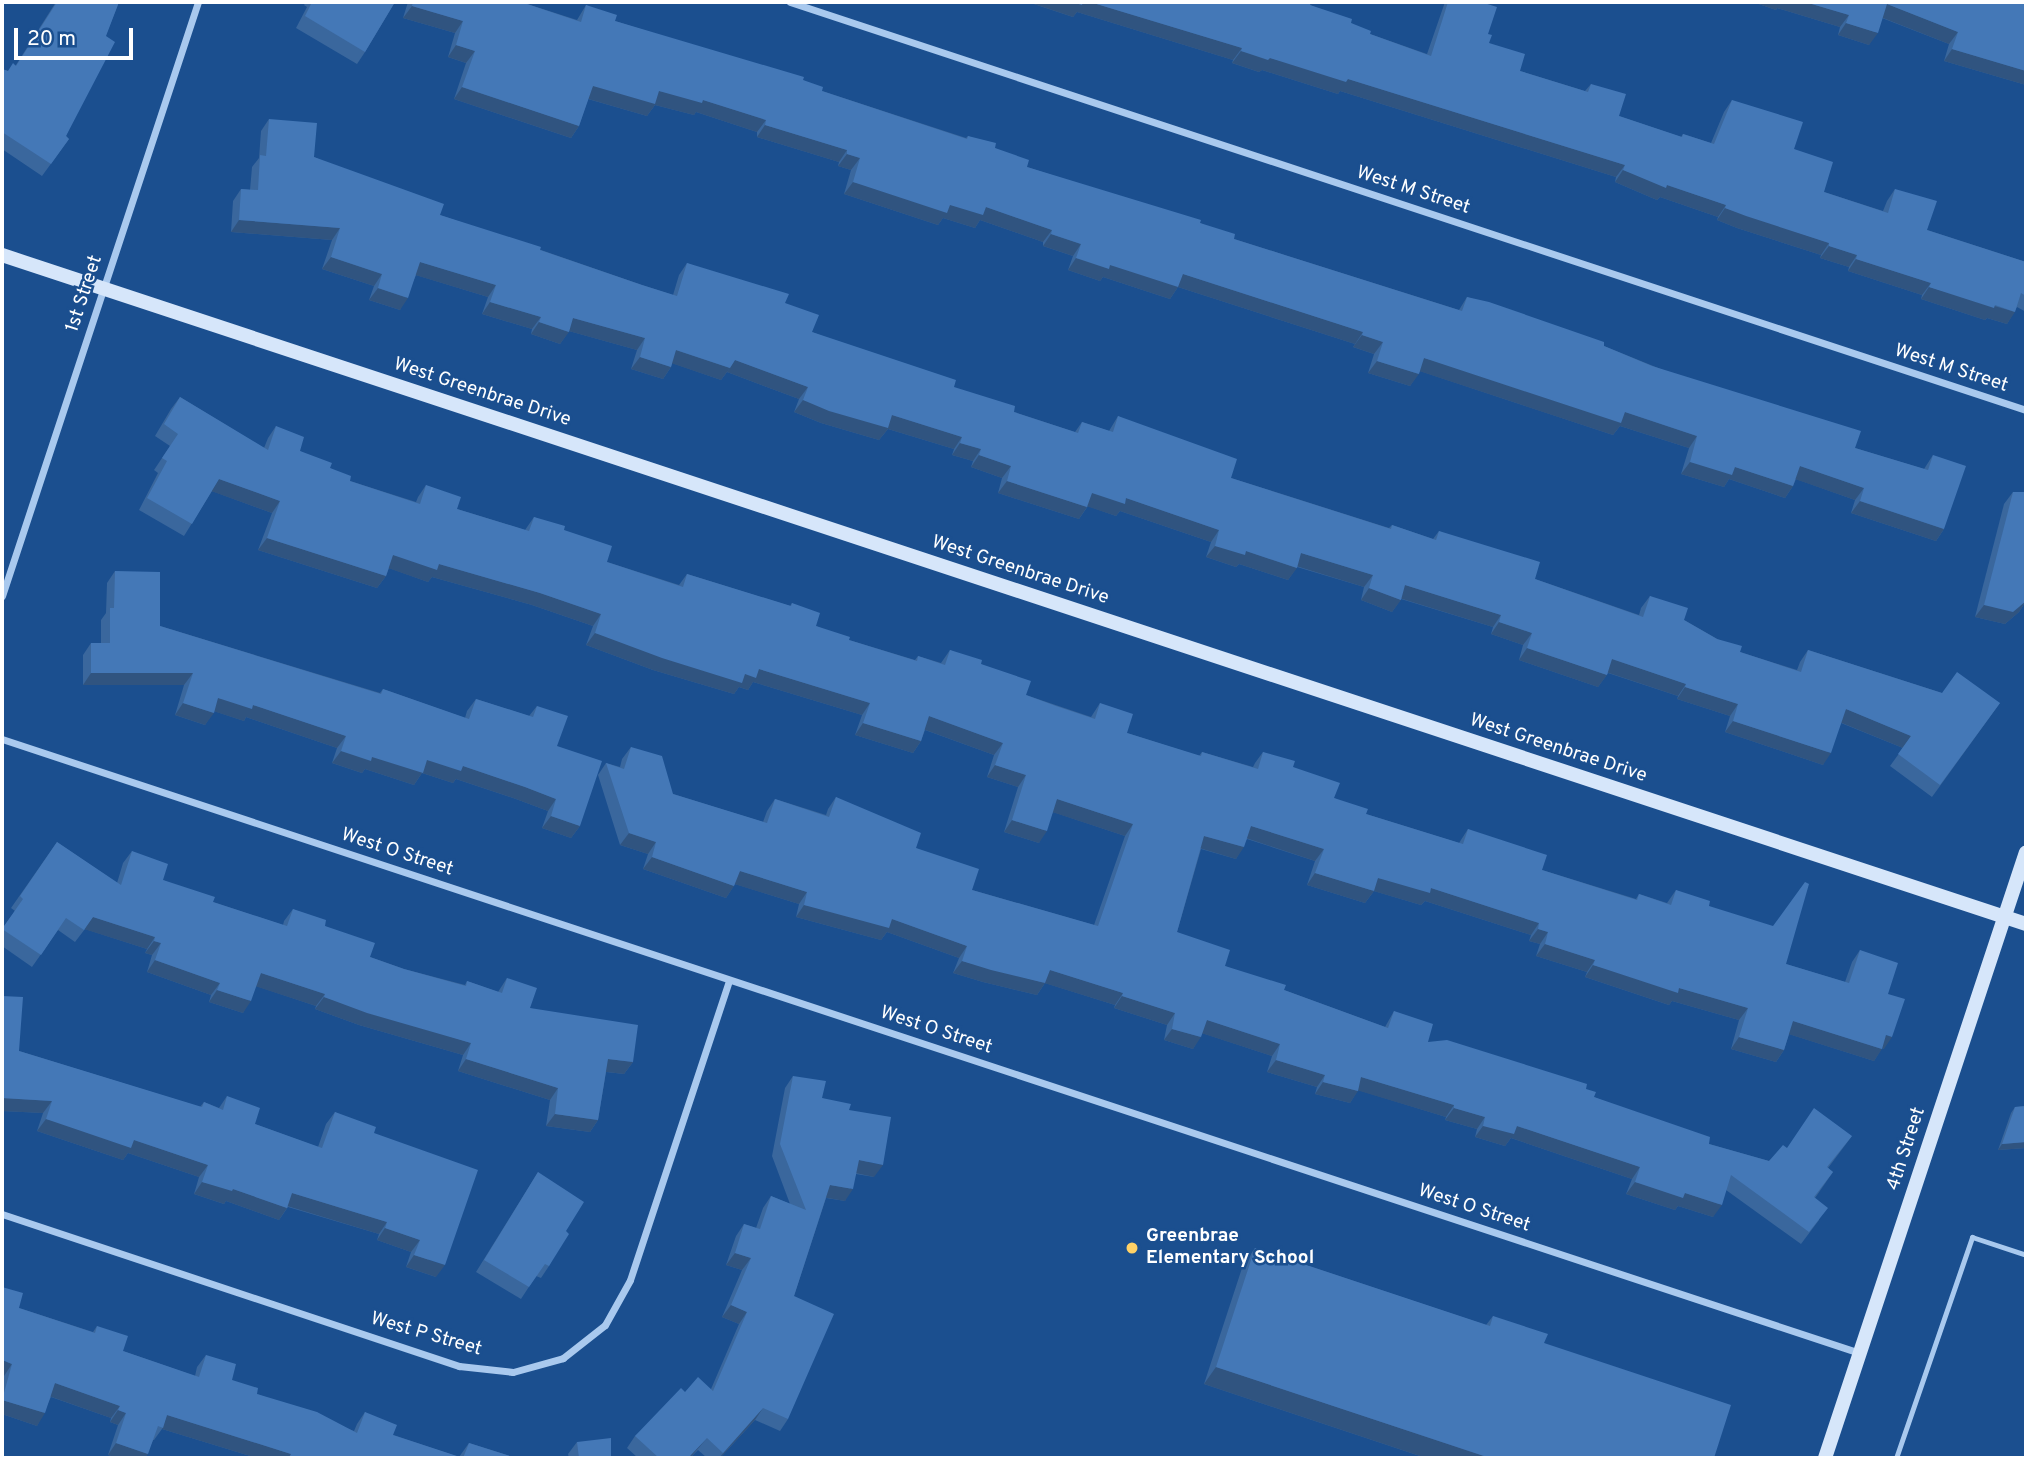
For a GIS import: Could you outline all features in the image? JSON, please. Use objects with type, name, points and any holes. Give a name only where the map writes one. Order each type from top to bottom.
[{"type":"street","name":"1st Street","points":[[2,596],[198,2]]},
{"type":"street","name":"West M Street","points":[[790,2],[2026,410]]},
{"type":"street","name":"West Greenbrae Drive","points":[[2,255],[2026,924]]},
{"type":"street","name":"West O Street","points":[[2,739],[1860,1353]]},
{"type":"street","name":"4th Street","points":[[1825,1458],[2026,852]]},
{"type":"street","name":"West P Street","points":[[2,1214],[459,1366],[513,1372],[563,1358],[605,1325],[630,1280],[729,980]]},
{"type":"lane","points":[[1896,1458],[1972,1237],[2026,1255]]},
{"type":"building","points":[[57,2],[119,2],[106,36],[115,42],[66,136],[69,139],[51,164],[2,132],[2,69],[8,71],[13,63],[16,66]]},
{"type":"building","points":[[312,2],[395,2],[365,52],[305,16]]},
{"type":"building","points":[[413,2],[521,2],[581,22],[586,5],[617,15],[615,21],[804,77],[803,80],[823,87],[822,91],[967,139],[968,136],[996,143],[995,148],[1029,160],[1027,167],[1201,220],[1200,223],[1235,234],[1234,239],[1462,311],[1467,297],[1489,302],[1604,342],[1604,346],[1652,366],[1861,431],[1855,448],[1928,470],[1933,455],[1966,466],[1944,529],[1860,501],[1864,488],[1800,466],[1793,486],[1735,467],[1732,475],[1690,462],[1697,436],[1625,412],[1621,423],[1424,358],[1419,374],[1377,361],[1383,342],[1362,335],[1363,332],[1183,274],[1178,287],[1110,265],[1109,269],[1076,258],[1081,244],[1051,234],[1052,230],[986,207],[983,215],[950,205],[947,213],[853,182],[860,158],[847,154],[847,150],[765,125],[766,120],[703,100],[702,103],[659,91],[655,104],[593,86],[579,126],[462,87],[475,51],[456,45],[463,21],[412,6]]},
{"type":"building","points":[[1090,2],[1311,2],[1310,5],[1352,19],[1351,23],[1371,31],[1370,34],[1431,56],[1448,2],[1481,2],[1497,7],[1488,34],[1492,35],[1489,43],[1525,54],[1520,71],[1588,92],[1591,84],[1626,94],[1619,116],[1682,137],[1683,134],[1714,144],[1732,100],[1803,122],[1794,149],[1833,162],[1824,192],[1888,213],[1895,189],[1937,201],[1927,230],[2026,262],[2026,296],[2021,293],[2015,312],[1995,305],[1994,308],[1929,287],[1931,283],[1856,259],[1857,255],[1829,246],[1829,243],[1746,216],[1725,208],[1726,205],[1667,185],[1666,188],[1623,170],[1625,165],[1348,79],[1346,82],[1270,58],[1268,60],[1241,51],[1242,48]]},
{"type":"building","points":[[1805,2],[2026,2],[2026,71],[1952,49],[1958,32],[1887,4],[1878,33],[1846,23],[1849,15]]},
{"type":"building","points":[[269,119],[317,123],[314,157],[444,204],[440,215],[541,247],[540,250],[642,285],[677,296],[687,263],[789,294],[785,303],[819,315],[812,332],[956,380],[954,387],[1015,406],[1014,412],[1078,433],[1082,422],[1113,432],[1118,416],[1237,459],[1231,478],[1391,529],[1392,525],[1436,540],[1439,531],[1540,562],[1535,579],[1643,617],[1650,596],[1688,608],[1684,620],[1717,639],[1742,646],[1740,652],[1801,672],[1808,650],[1942,693],[1957,672],[2000,703],[1940,785],[1898,754],[1911,736],[1846,709],[1831,753],[1733,721],[1738,704],[1685,687],[1686,684],[1612,659],[1607,675],[1527,648],[1532,633],[1499,622],[1501,615],[1405,585],[1401,600],[1369,588],[1373,575],[1301,553],[1297,568],[1246,551],[1245,555],[1215,546],[1219,530],[1126,498],[1125,504],[1092,493],[1087,507],[1007,481],[1011,466],[979,455],[981,449],[960,443],[962,437],[892,415],[888,428],[829,411],[803,400],[808,387],[735,360],[730,368],[676,350],[671,367],[640,357],[645,338],[573,318],[569,332],[539,322],[541,317],[490,302],[496,285],[420,262],[408,298],[378,288],[382,274],[331,257],[340,228],[239,220],[241,189],[258,190],[260,155],[266,156]]},
{"type":"building","points":[[180,397],[268,450],[276,426],[304,437],[300,451],[332,463],[330,468],[351,476],[350,481],[420,504],[426,485],[461,497],[457,509],[529,531],[534,517],[565,526],[564,530],[612,546],[607,562],[683,587],[687,574],[791,606],[792,603],[820,613],[816,626],[850,637],[849,640],[917,661],[918,656],[945,665],[950,650],[982,660],[981,664],[1031,681],[1026,695],[1095,719],[1100,703],[1133,714],[1127,733],[1201,756],[1202,752],[1258,769],[1263,752],[1295,761],[1293,767],[1340,783],[1334,798],[1368,809],[1366,814],[1463,844],[1468,829],[1547,855],[1542,870],[1637,900],[1639,894],[1671,905],[1676,890],[1710,901],[1709,906],[1773,926],[1805,882],[1809,884],[1786,964],[1849,983],[1860,950],[1898,963],[1888,994],[1905,999],[1892,1037],[1886,1035],[1882,1049],[1793,1021],[1784,1050],[1739,1037],[1748,1008],[1679,988],[1678,993],[1593,965],[1595,960],[1545,944],[1548,932],[1538,929],[1539,923],[1431,888],[1430,893],[1378,878],[1374,891],[1315,873],[1324,849],[1251,826],[1244,847],[1204,836],[1177,932],[1230,950],[1225,966],[1286,985],[1284,990],[1388,1028],[1394,1011],[1433,1024],[1428,1042],[1447,1040],[1587,1084],[1586,1089],[1596,1092],[1594,1097],[1710,1137],[1709,1144],[1769,1161],[1783,1145],[1787,1148],[1814,1108],[1852,1136],[1827,1167],[1833,1172],[1814,1197],[1828,1208],[1809,1232],[1731,1175],[1722,1205],[1685,1193],[1683,1198],[1635,1182],[1640,1167],[1517,1126],[1514,1134],[1483,1126],[1485,1117],[1454,1108],[1454,1105],[1361,1077],[1358,1091],[1323,1082],[1325,1075],[1276,1060],[1280,1044],[1207,1020],[1201,1037],[1172,1029],[1175,1013],[1122,996],[1123,993],[1050,970],[1045,983],[991,970],[962,961],[967,946],[892,919],[889,928],[804,905],[807,892],[740,871],[734,886],[652,857],[656,842],[629,833],[606,763],[624,769],[631,747],[662,756],[673,794],[767,823],[775,799],[829,817],[836,797],[921,833],[916,848],[979,869],[972,890],[1098,926],[1133,824],[1057,799],[1047,831],[1012,820],[1026,775],[995,765],[1003,743],[929,716],[921,741],[863,723],[870,703],[759,669],[756,678],[745,674],[742,683],[662,658],[595,633],[601,614],[439,564],[437,570],[393,555],[386,576],[267,538],[280,501],[219,479],[192,524],[147,498],[167,461],[162,458],[178,434],[164,424]]},
{"type":"building","points":[[2013,492],[2026,492],[2026,601],[2013,612],[1984,605]]},
{"type":"building","points":[[115,571],[160,572],[160,626],[381,694],[383,689],[469,719],[476,699],[533,717],[537,706],[568,716],[557,746],[602,761],[580,826],[551,816],[556,799],[463,766],[461,771],[427,760],[423,773],[372,757],[371,761],[341,751],[346,736],[253,705],[252,709],[218,698],[214,713],[183,703],[193,673],[91,673],[91,643],[110,643],[110,608],[114,608]]},
{"type":"building","points":[[57,842],[121,885],[132,851],[168,864],[163,880],[215,897],[213,902],[287,926],[293,909],[326,920],[325,926],[375,943],[370,957],[404,969],[466,986],[467,981],[502,993],[507,978],[537,988],[530,1008],[638,1025],[633,1062],[608,1059],[598,1120],[555,1114],[558,1088],[466,1059],[471,1043],[367,1013],[324,997],[325,994],[261,973],[251,1001],[217,990],[220,983],[155,960],[161,943],[154,941],[155,937],[93,917],[84,930],[66,918],[41,955],[2,929],[23,899],[20,896]]},
{"type":"building","points":[[2,996],[23,997],[19,1051],[202,1107],[204,1102],[223,1110],[227,1096],[260,1108],[255,1124],[322,1148],[335,1112],[376,1127],[374,1133],[478,1170],[445,1265],[414,1255],[420,1240],[385,1228],[387,1222],[292,1193],[287,1208],[233,1189],[232,1191],[202,1182],[208,1165],[134,1140],[131,1148],[46,1119],[52,1101],[2,1098]]},
{"type":"building","points":[[793,1076],[826,1081],[822,1098],[851,1104],[849,1110],[891,1117],[883,1165],[859,1160],[853,1189],[830,1185],[794,1296],[834,1314],[788,1419],[763,1408],[723,1453],[707,1438],[688,1458],[659,1458],[635,1436],[681,1388],[685,1392],[698,1377],[713,1391],[747,1312],[731,1305],[751,1258],[735,1253],[744,1224],[760,1229],[771,1196],[806,1210],[780,1144]]},
{"type":"building","points":[[2026,1106],[2026,1142],[2002,1144],[2015,1107]]},
{"type":"building","points":[[538,1172],[584,1202],[566,1231],[569,1234],[549,1266],[545,1264],[529,1287],[484,1260]]},
{"type":"building","points":[[1255,1248],[1490,1326],[1493,1316],[1548,1334],[1544,1343],[1731,1405],[1714,1458],[1490,1458],[1216,1367]]},
{"type":"building","points":[[2,1287],[23,1293],[19,1308],[95,1333],[97,1326],[128,1336],[123,1351],[199,1377],[206,1355],[236,1364],[232,1380],[258,1388],[257,1394],[317,1412],[357,1433],[365,1412],[397,1425],[393,1435],[463,1458],[289,1458],[291,1454],[167,1415],[163,1428],[158,1426],[148,1454],[116,1443],[126,1413],[118,1410],[120,1406],[55,1383],[45,1413],[2,1400],[12,1364],[2,1360]]},
{"type":"building","points":[[611,1438],[611,1458],[579,1458],[577,1442]]},
{"type":"building","points":[[469,1443],[516,1458],[463,1458]]},
{"type":"place","name":"Greenbrae Elementary School","points":[[1132,1248]]}]
